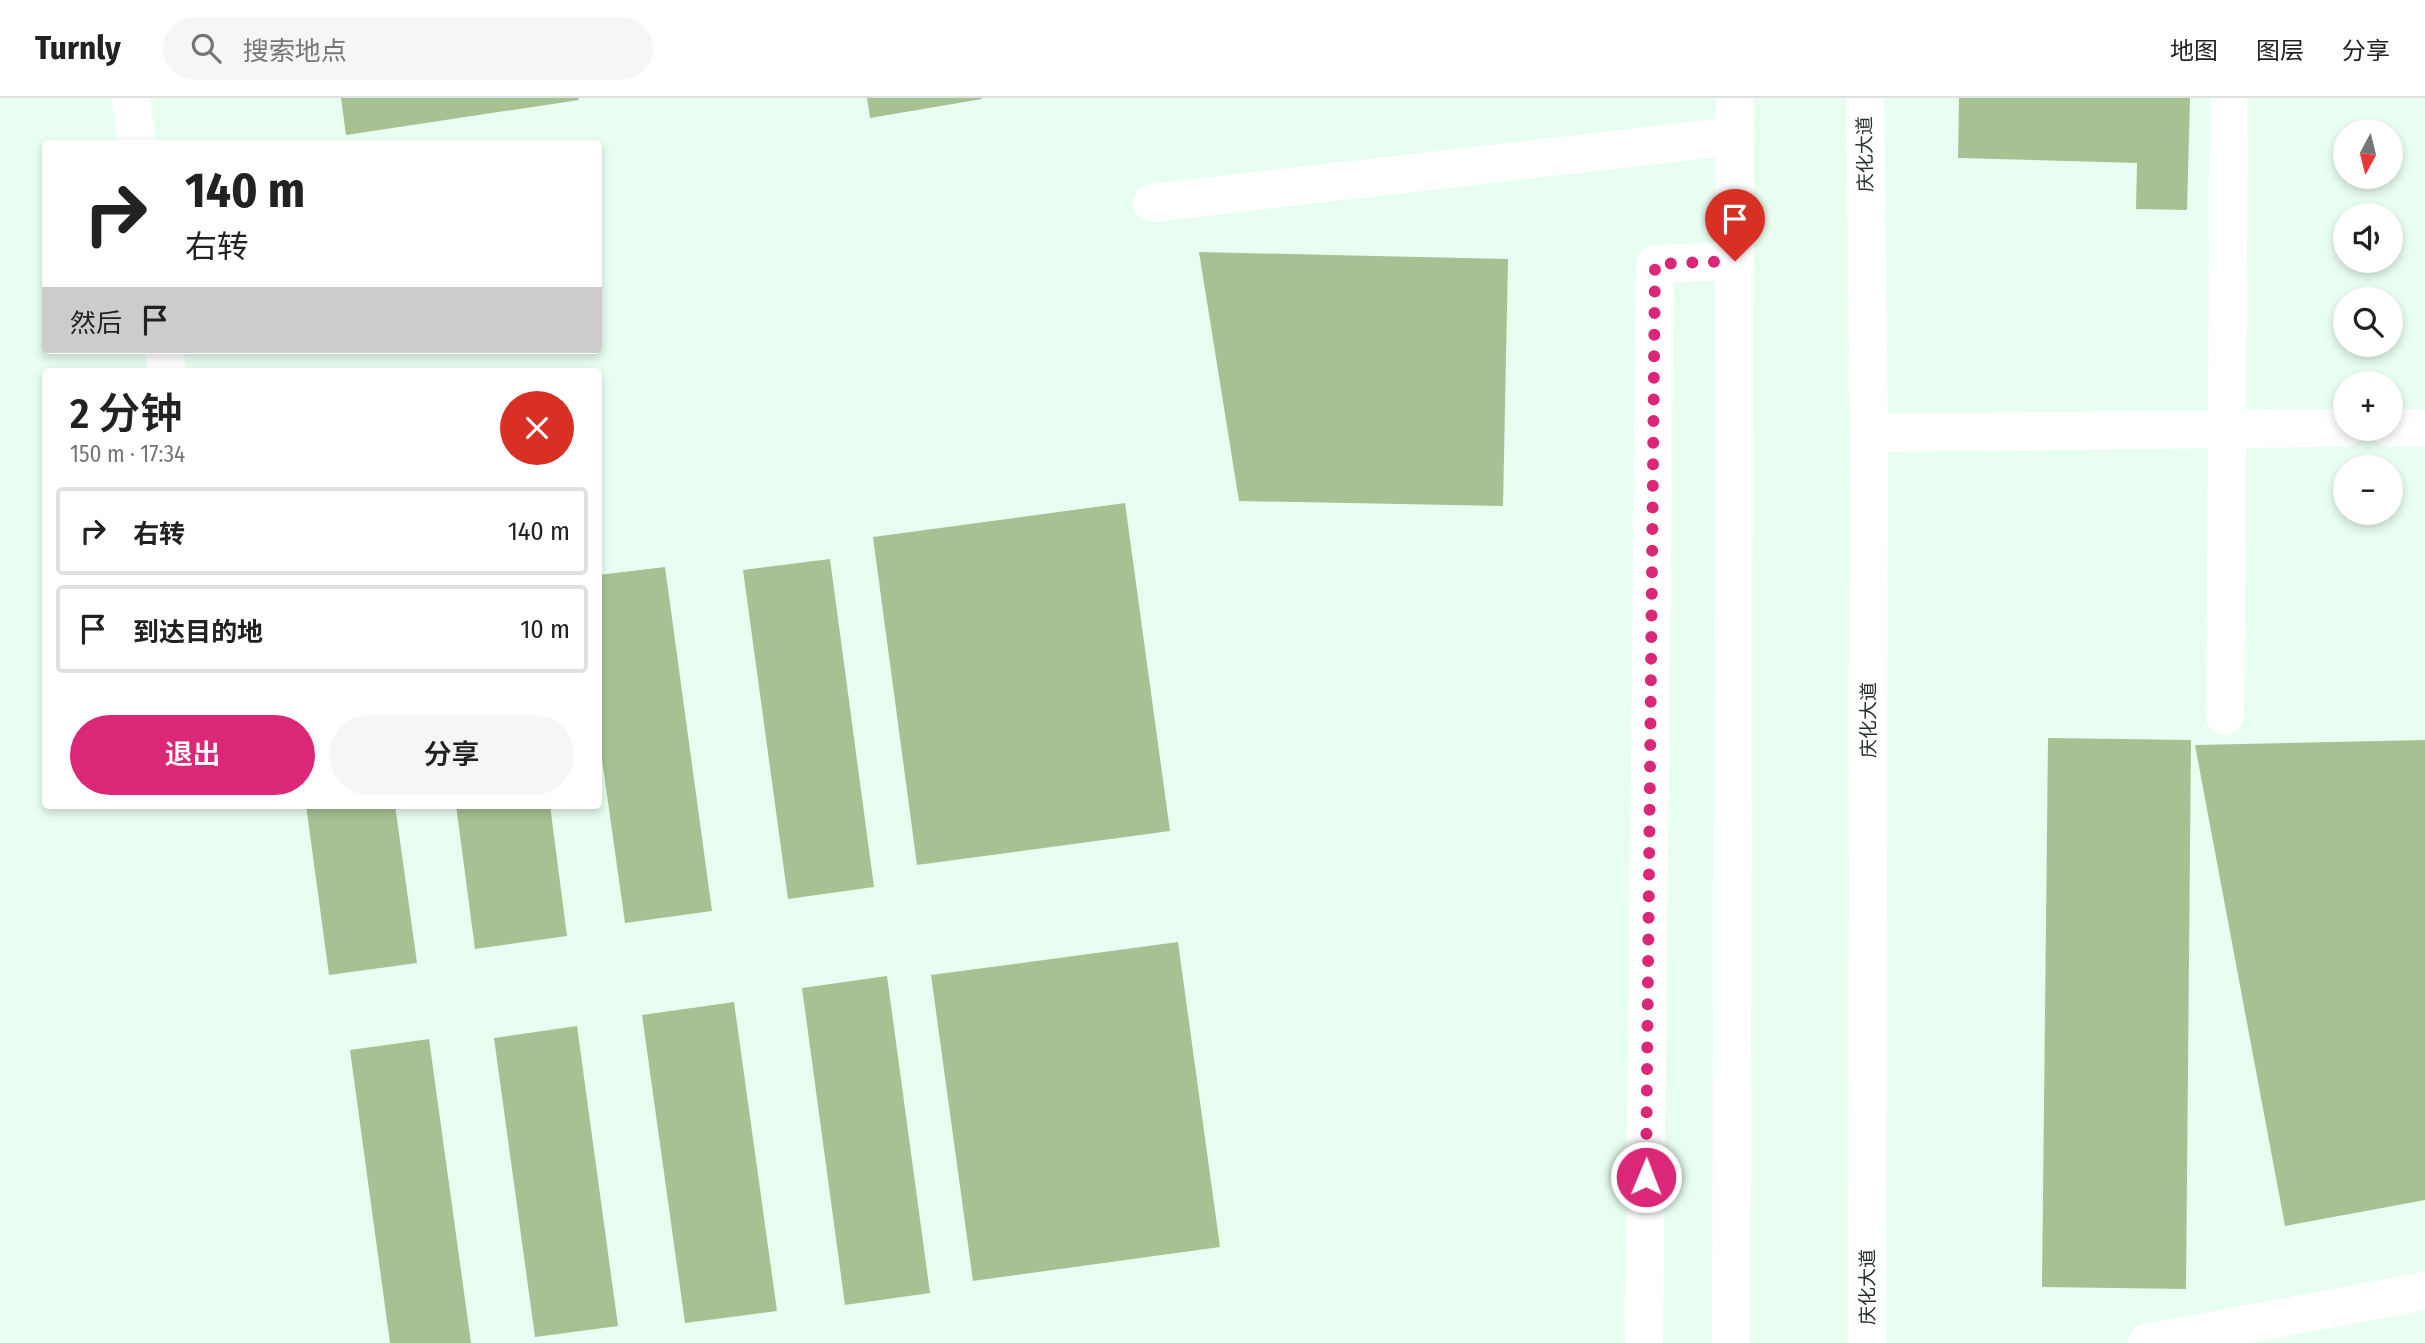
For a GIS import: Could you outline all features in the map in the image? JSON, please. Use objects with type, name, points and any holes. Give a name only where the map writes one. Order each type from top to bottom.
[{"type":"main road","points":[[131,98],[136,140]]},
{"type":"main road","points":[[1731,1343],[1735,98]]},
{"type":"main road","name":"庆化大道","points":[[1865,98],[1869,433],[1867,1343]]},
{"type":"main road","points":[[2225,716],[2229,98]]},
{"type":"main road","points":[[1152,203],[1735,136]]},
{"type":"main road","points":[[1644,1343],[1655,264],[1735,261]]},
{"type":"main road","points":[[1869,433],[2333,428]]},
{"type":"main road","points":[[2403,428],[2425,428]]},
{"type":"main road","points":[[2147,1343],[2425,1291]]},
{"type":"building","points":[[341,98],[578,98],[579,100],[346,135]]},
{"type":"building","points":[[867,98],[982,98],[982,99],[870,118]]},
{"type":"building","points":[[1959,98],[2190,98],[2187,210],[2136,209],[2137,163],[1958,158]]},
{"type":"building","points":[[1199,252],[1508,259],[1503,506],[1239,501]]},
{"type":"building","points":[[1125,503],[1170,831],[917,865],[873,537]]},
{"type":"building","points":[[830,559],[874,887],[788,899],[743,570]]},
{"type":"building","points":[[665,567],[712,911],[625,923],[602,759],[602,575]]},
{"type":"building","points":[[2048,738],[2191,740],[2186,1289],[2042,1287]]},
{"type":"building","points":[[2425,740],[2425,1200],[2285,1226],[2195,745]]},
{"type":"building","points":[[307,809],[396,809],[417,963],[329,975]]},
{"type":"building","points":[[457,809],[551,809],[567,936],[475,949]]},
{"type":"building","points":[[1178,942],[1220,1247],[973,1281],[931,975]]},
{"type":"building","points":[[887,976],[930,1293],[845,1305],[802,988]]},
{"type":"building","points":[[734,1002],[777,1311],[685,1323],[642,1015]]},
{"type":"building","points":[[577,1026],[618,1326],[535,1337],[494,1038]]},
{"type":"building","points":[[429,1039],[471,1343],[390,1343],[350,1050]]},
{"type":"route","points":[[1646,1177],[1655,264],[1735,261]]}]
